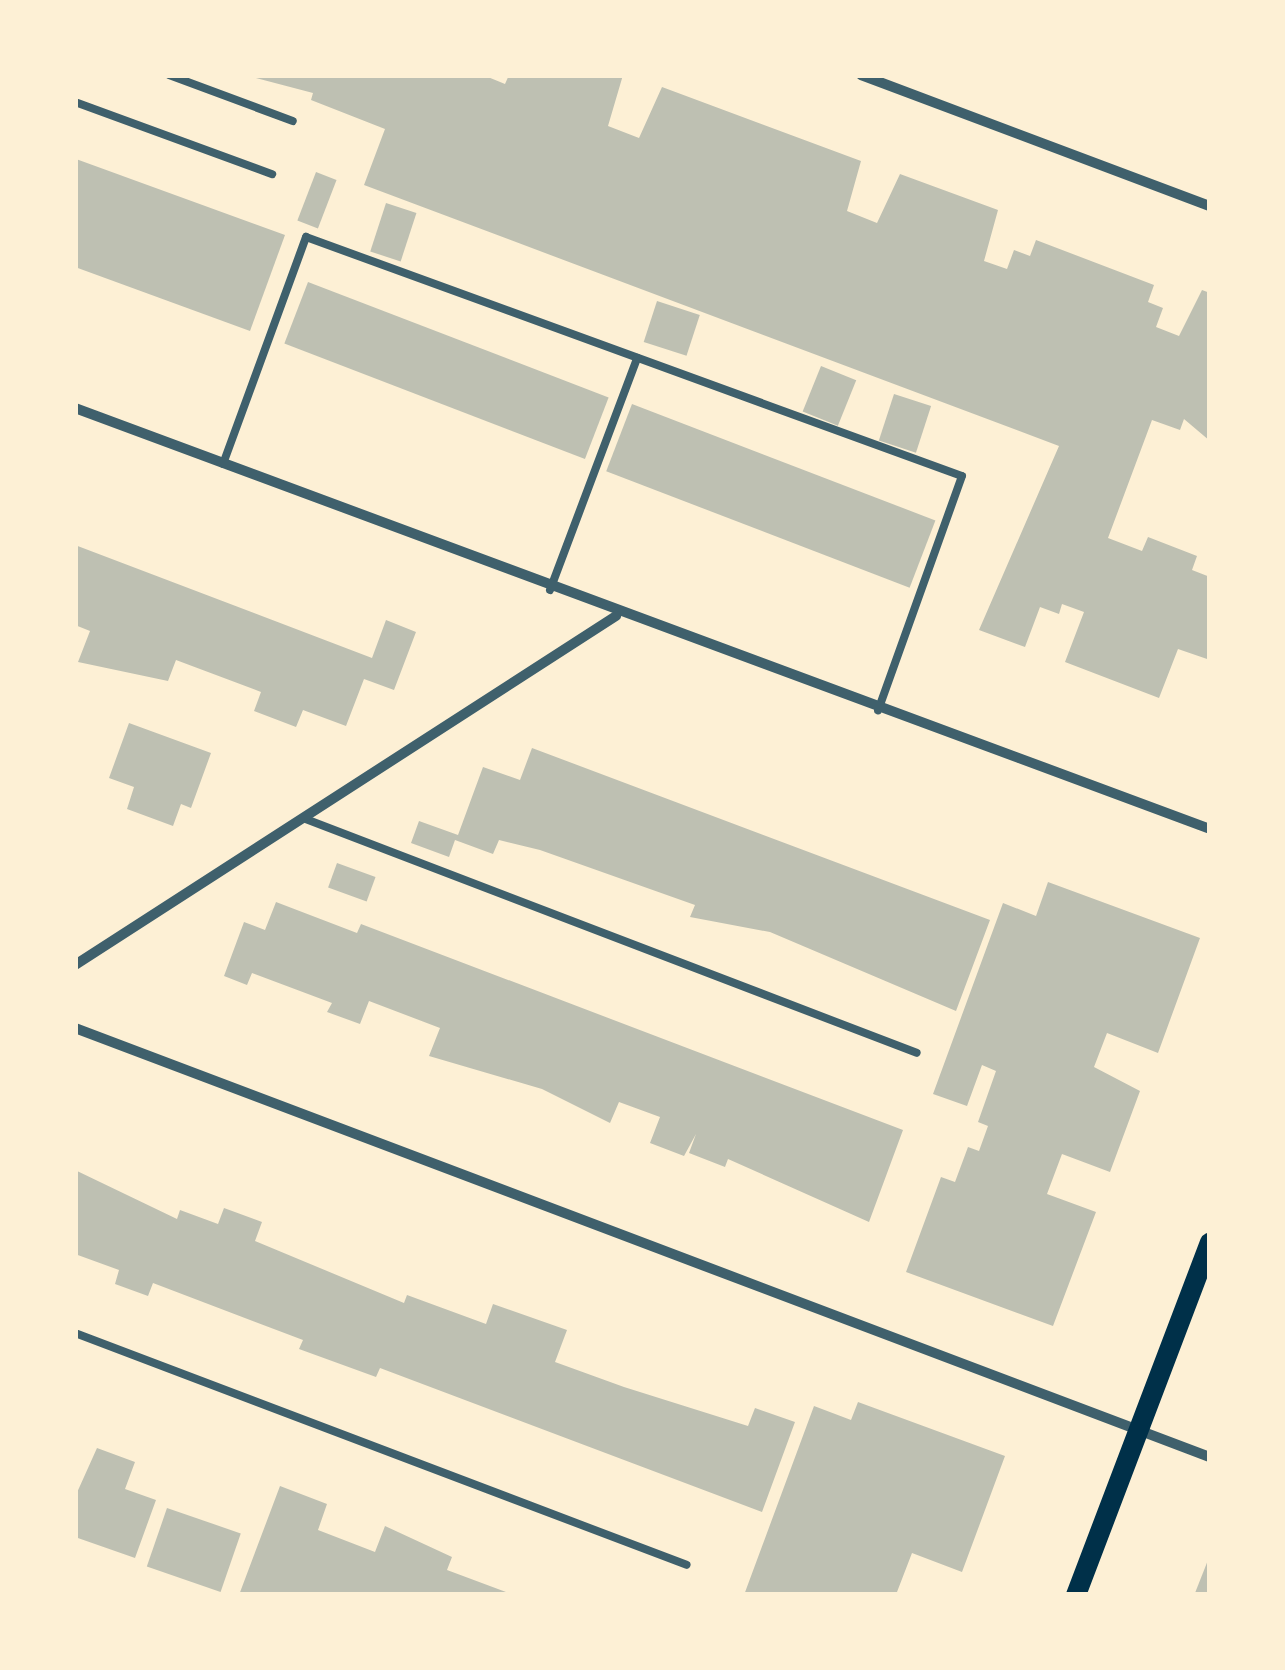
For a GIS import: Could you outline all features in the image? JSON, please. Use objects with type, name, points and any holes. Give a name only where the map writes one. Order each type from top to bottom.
[{"type":"main road","points":[[1076,1595],[1210,1243]]},
{"type":"street","points":[[861,75],[1210,206]]},
{"type":"street","points":[[75,408],[616,616],[1210,829]]},
{"type":"street","points":[[75,966],[616,616]]},
{"type":"street","points":[[75,1028],[1210,1458]]},
{"type":"lane","points":[[169,75],[293,121]]},
{"type":"lane","points":[[75,102],[272,174]]},
{"type":"lane","points":[[223,464],[306,238],[962,476],[878,710]]},
{"type":"lane","points":[[550,590],[637,358]]},
{"type":"lane","points":[[303,818],[917,1053]]},
{"type":"lane","points":[[75,1332],[687,1565]]},
{"type":"building","points":[[244,75],[483,75],[505,84],[509,75],[623,75],[608,126],[639,138],[662,87],[861,161],[847,211],[877,223],[900,174],[998,210],[984,261],[1007,269],[1014,250],[1030,256],[1036,240],[1154,285],[1148,302],[1163,308],[1156,327],[1179,336],[1202,290],[1210,293],[1210,441],[1184,419],[1180,430],[1152,420],[1108,538],[1142,551],[1148,537],[1197,556],[1192,570],[1210,577],[1210,660],[1178,649],[1159,698],[1065,662],[1084,612],[1062,604],[1059,614],[1040,607],[1025,647],[979,630],[1059,446],[364,185],[385,129],[311,100],[313,93]]},
{"type":"building","points":[[76,159],[285,235],[250,331],[75,267]]},
{"type":"building","points":[[316,172],[337,180],[318,228],[297,221]]},
{"type":"building","points":[[386,203],[416,213],[401,261],[370,252]]},
{"type":"building","points":[[308,282],[609,397],[585,459],[284,344]]},
{"type":"building","points":[[657,301],[700,315],[687,356],[644,342]]},
{"type":"building","points":[[821,366],[856,380],[838,426],[803,411]]},
{"type":"building","points":[[894,394],[931,406],[916,453],[879,441]]},
{"type":"building","points":[[632,404],[935,520],[910,588],[606,471]]},
{"type":"building","points":[[75,545],[372,658],[386,620],[416,632],[394,690],[364,679],[346,726],[303,710],[296,727],[254,711],[261,692],[176,660],[168,681],[78,662],[90,631],[75,625]]},
{"type":"building","points":[[129,723],[211,753],[191,808],[181,804],[173,826],[127,809],[134,787],[109,778]]},
{"type":"building","points":[[532,748],[990,920],[956,1011],[770,932],[690,917],[695,905],[540,850],[499,840],[493,854],[455,840],[449,857],[411,843],[419,821],[458,835],[483,767],[520,780]]},
{"type":"building","points":[[337,863],[376,877],[367,901],[328,887]]},
{"type":"building","points":[[1048,882],[1200,938],[1158,1053],[1107,1033],[1094,1067],[1140,1091],[1110,1172],[1062,1154],[1047,1194],[1096,1212],[1053,1326],[906,1272],[941,1177],[955,1182],[968,1147],[979,1151],[988,1126],[978,1122],[996,1071],[982,1065],[967,1106],[933,1094],[1003,903],[1036,916]]},
{"type":"building","points":[[276,902],[357,933],[361,924],[903,1130],[869,1222],[728,1159],[725,1167],[689,1153],[696,1134],[684,1156],[650,1143],[660,1117],[619,1102],[610,1123],[542,1089],[429,1056],[440,1028],[369,1001],[360,1024],[327,1012],[332,1003],[252,973],[247,985],[224,976],[244,922],[265,930]]},
{"type":"building","points":[[75,1170],[177,1219],[180,1210],[218,1224],[224,1208],[262,1222],[255,1241],[404,1303],[407,1295],[486,1324],[493,1304],[567,1330],[555,1362],[624,1387],[748,1426],[755,1408],[795,1422],[762,1512],[380,1368],[376,1377],[299,1349],[303,1340],[153,1283],[148,1296],[115,1284],[119,1270],[75,1254]]},
{"type":"building","points":[[858,1402],[1005,1456],[962,1572],[912,1553],[897,1592],[904,1595],[744,1595],[814,1406],[851,1420]]},
{"type":"building","points":[[97,1448],[135,1462],[125,1489],[156,1500],[135,1558],[75,1537],[75,1497]]},
{"type":"building","points":[[280,1486],[327,1504],[318,1530],[375,1552],[385,1526],[452,1557],[447,1570],[514,1595],[239,1595]]},
{"type":"building","points":[[167,1508],[241,1533],[221,1592],[147,1567]]},
{"type":"building","points":[[1210,1555],[1210,1595],[1195,1593]]}]
